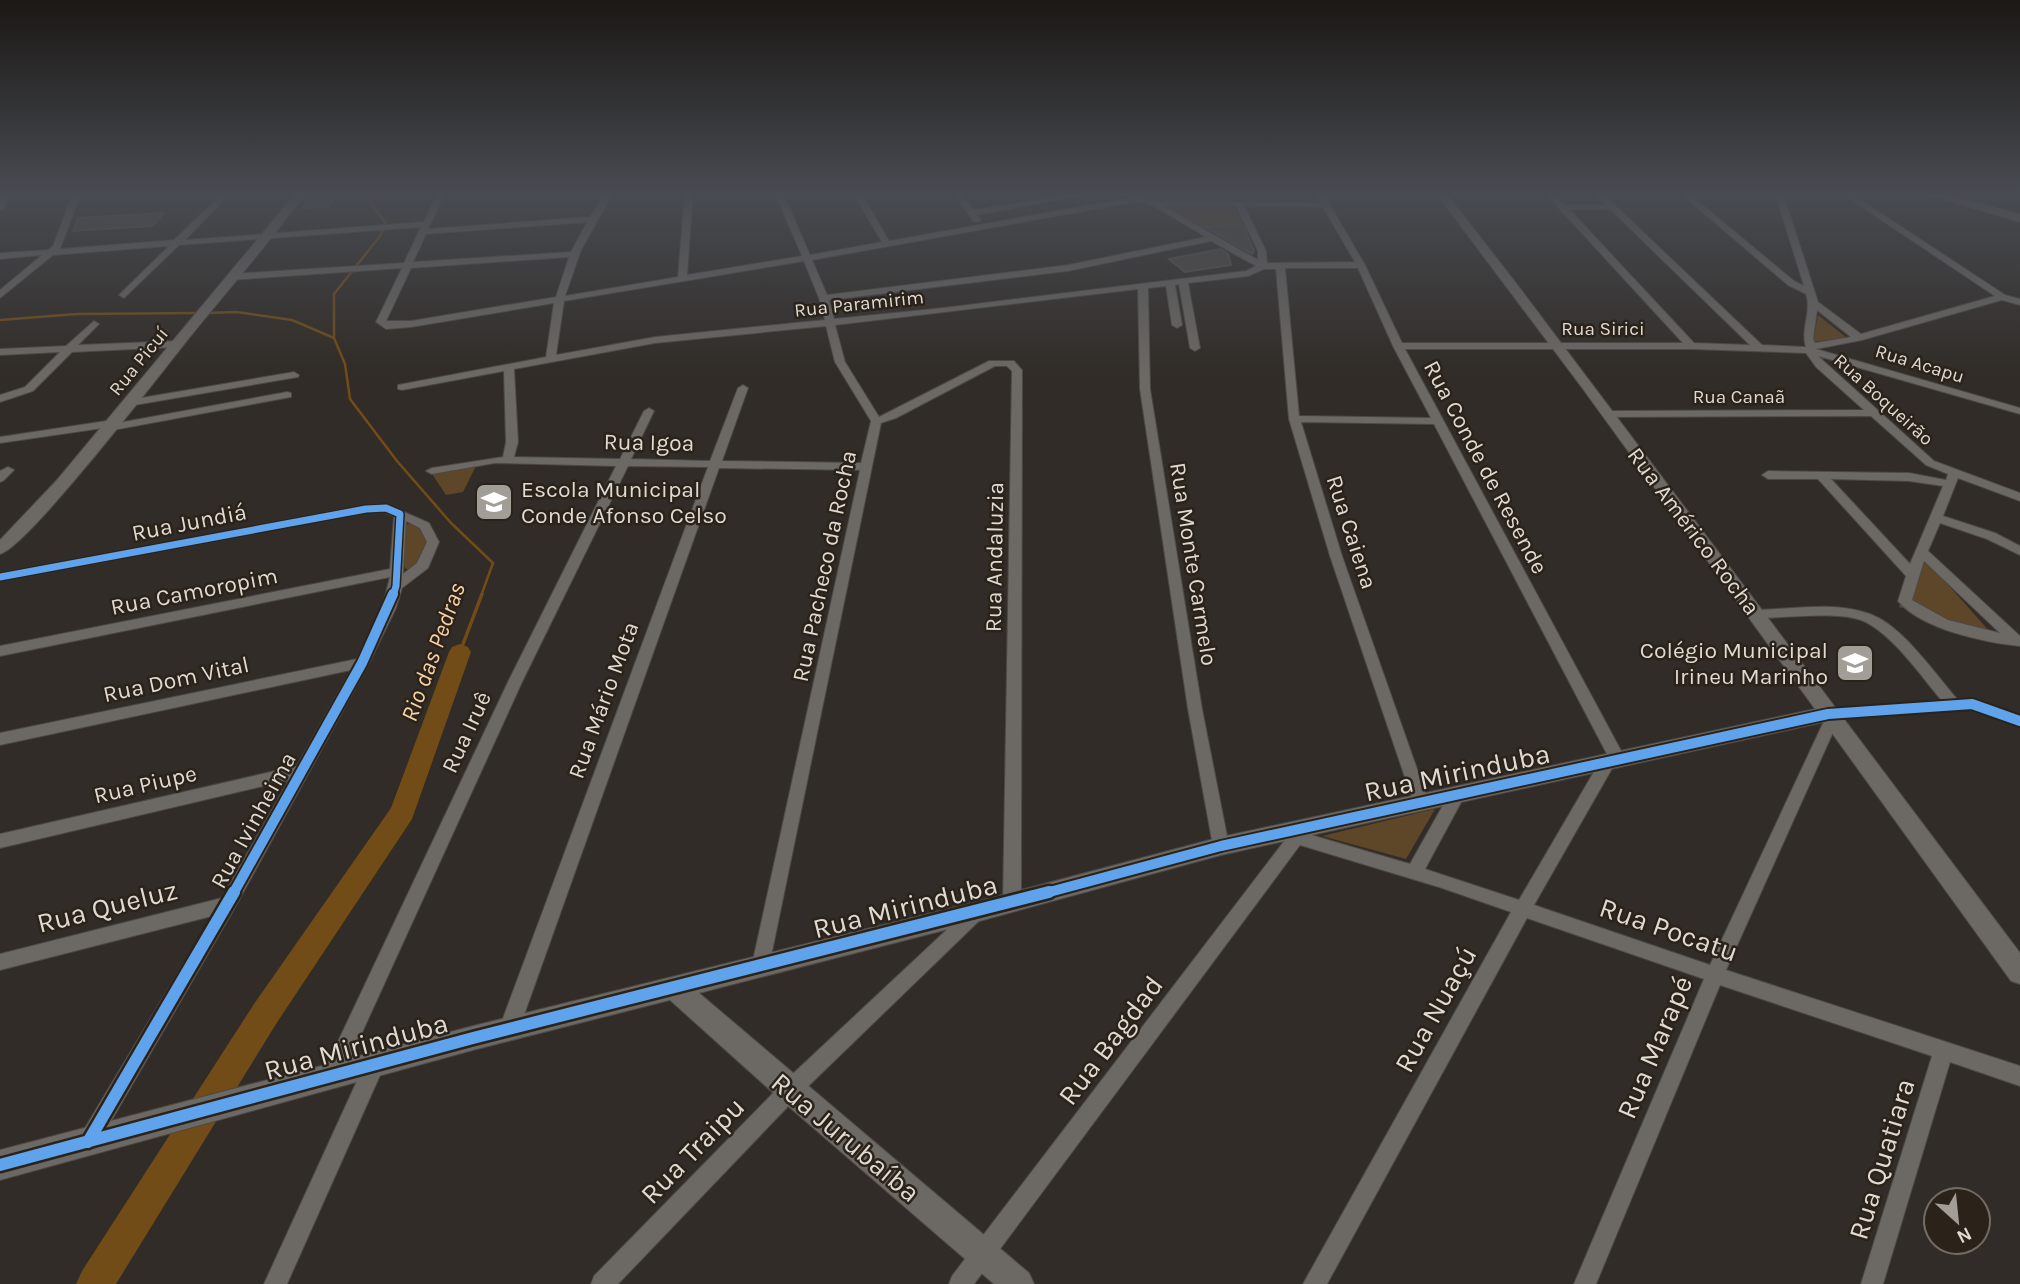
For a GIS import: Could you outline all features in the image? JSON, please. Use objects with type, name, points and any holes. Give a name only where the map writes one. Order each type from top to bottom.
[{"type":"street","points":[[0,257],[52,253]]},
{"type":"street","points":[[0,295],[52,253]]},
{"type":"street","points":[[124,295],[165,253]]},
{"type":"street","name":"Rua Picuí","points":[[0,549],[34,517],[251,253]]},
{"type":"street","points":[[414,253],[382,322],[389,327],[836,253]]},
{"type":"street","points":[[682,279],[684,253]]},
{"type":"street","points":[[805,253],[824,298],[840,362],[876,421]]},
{"type":"street","points":[[824,298],[1045,272],[1138,253]]},
{"type":"street","points":[[1239,253],[1263,266]]},
{"type":"street","points":[[1262,253],[1263,266]]},
{"type":"street","name":"Rua Conde de Resende","points":[[1354,253],[1398,345],[1613,761]]},
{"type":"street","name":"Rua Américo Rocha","points":[[1486,253],[1757,614],[2020,973]]},
{"type":"street","points":[[1605,253],[1691,346]]},
{"type":"street","points":[[1661,253],[1757,346]]},
{"type":"street","points":[[1755,253],[1859,338]]},
{"type":"street","points":[[1798,253],[1813,298],[1808,339],[1810,348],[1859,338],[2003,298]]},
{"type":"street","points":[[1935,253],[2003,298],[2020,302]]},
{"type":"street","points":[[230,277],[574,254],[551,336],[551,358]]},
{"type":"street","name":"Rua Caiena","points":[[1280,265],[1294,419],[1336,556],[1421,803]]},
{"type":"street","name":"Rua Paramirim","points":[[402,387],[655,340],[831,323],[1170,284],[1248,273],[1263,266],[1361,265]]},
{"type":"street","points":[[1183,282],[1195,348]]},
{"type":"street","points":[[1170,284],[1177,325]]},
{"type":"street","name":"Rua Monte Carmelo","points":[[1143,287],[1145,389],[1195,709],[1221,846]]},
{"type":"street","points":[[0,399],[29,389],[94,324]]},
{"type":"street","points":[[0,352],[177,344]]},
{"type":"street","name":"Rua Sirici","points":[[1398,345],[1810,348]]},
{"type":"street","name":"Rua Acapu","points":[[1810,348],[2020,411]]},
{"type":"street","name":"Rua Boqueirão","points":[[1810,348],[1820,365],[1922,458],[1952,479],[2020,497]]},
{"type":"street","name":"Rua Andaluzia","points":[[876,421],[892,416],[993,363],[1010,363],[1017,370],[1012,902]]},
{"type":"street","points":[[508,460],[512,442],[509,366]]},
{"type":"street","points":[[129,403],[294,375]]},
{"type":"street","name":"Rua Mário Mota","points":[[509,1029],[743,388]]},
{"type":"street","points":[[0,440],[111,425],[287,395]]},
{"type":"street","name":"Rua Iruê","points":[[332,1076],[515,682],[649,411]]},
{"type":"street","name":"Rua Canaã","points":[[1607,414],[1872,413]]},
{"type":"street","points":[[1294,419],[1438,421]]},
{"type":"street","name":"Rua Pacheco da Rocha","points":[[761,965],[876,421]]},
{"type":"street","name":"Rua Igoa","points":[[432,471],[487,460],[866,467]]},
{"type":"street","points":[[1768,475],[1952,479],[1912,575],[1905,601],[1916,611],[1948,623],[1981,634],[2018,641]]},
{"type":"street","points":[[1821,475],[1912,575]]},
{"type":"street","points":[[393,511],[425,526],[433,542],[423,565],[396,579]]},
{"type":"street","name":"Rua Jundiá","points":[[0,577],[324,516],[393,511]]},
{"type":"street","name":"Rua Ivinheima","points":[[88,1142],[228,904],[362,663],[389,608],[396,579],[393,511]]},
{"type":"street","points":[[1938,518],[1991,536],[2020,551]]},
{"type":"street","points":[[1923,552],[2018,641]]},
{"type":"street","name":"Rua Camoropim","points":[[0,651],[396,579]]},
{"type":"street","points":[[1757,614],[1848,614],[1865,617],[1889,633],[1953,704]]},
{"type":"street","name":"Rua Dom Vital","points":[[0,739],[362,663]]},
{"type":"street","points":[[1830,717],[1972,704],[2020,721]]},
{"type":"street","name":"Rua Mirinduba","points":[[0,1165],[375,1064],[976,912],[1221,846],[1301,833],[1421,803],[1830,717]]},
{"type":"street","name":"Rua Marapé","points":[[1585,1284],[1715,975],[1830,717]]},
{"type":"street","name":"Rua Nuaçú","points":[[1314,1284],[1523,908],[1613,761]]},
{"type":"street","name":"Rua Piupe","points":[[0,841],[301,771]]},
{"type":"street","points":[[1415,872],[1457,796]]},
{"type":"street","name":"Rua Pocatu","points":[[1301,833],[2020,1076]]},
{"type":"street","name":"Rua Bagdad","points":[[960,1284],[1301,833]]},
{"type":"street","name":"Rua Queluz","points":[[0,962],[228,904]]},
{"type":"street","name":"Rua Traipu","points":[[602,1284],[790,1090],[976,912]]},
{"type":"street","name":"Rua Jurubaíba","points":[[677,989],[790,1090],[1018,1284]]},
{"type":"street","name":"Rua Quatiara","points":[[1872,1284],[1944,1050]]},
{"type":"street","points":[[275,1284],[375,1064]]},
{"type":"shaded area","points":[[1818,315],[1847,338],[1813,342]]},
{"type":"shaded area","points":[[476,466],[463,492],[446,495],[432,474]]},
{"type":"shaded area","points":[[418,524],[430,539],[420,563],[406,569],[402,564],[404,527]]},
{"type":"shaded area","points":[[1920,560],[1928,562],[1991,633],[1899,607]]},
{"type":"shaded area","points":[[1435,809],[1406,859],[1322,836]]},
{"type":"building","points":[[1201,253],[1226,253],[1231,265],[1185,272],[1169,259]]},
{"type":"waterway","points":[[334,338],[334,294],[367,253]]},
{"type":"waterway","name":"Rio das Pedras","points":[[206,313],[236,312],[292,320],[334,338]]},
{"type":"waterway","name":"Rio das Pedras","points":[[0,320],[77,314],[198,313]]},
{"type":"waterway","name":"Rio das Pedras","points":[[334,338],[345,364],[350,399],[397,461],[451,523],[493,563],[481,596]]},
{"type":"waterway","name":"Rio das Pedras","points":[[460,652],[482,594]]},
{"type":"waterway","name":"Rio das Pedras","points":[[95,1284],[265,1014],[403,812],[460,652]]},
{"type":"cycle path","points":[[0,577],[366,509],[386,508],[400,514],[396,586],[389,608],[362,663],[228,904],[88,1142]]},
{"type":"cycle path","points":[[0,1165],[473,1038],[976,912],[1221,846],[1828,714],[1972,704],[2020,721]]},
{"type":"place","name":"Escola Municipal Conde Afonso Celso","points":[[494,502]]},
{"type":"place","name":"Colégio Municipal Irineu Marinho","points":[[1855,663]]}]
